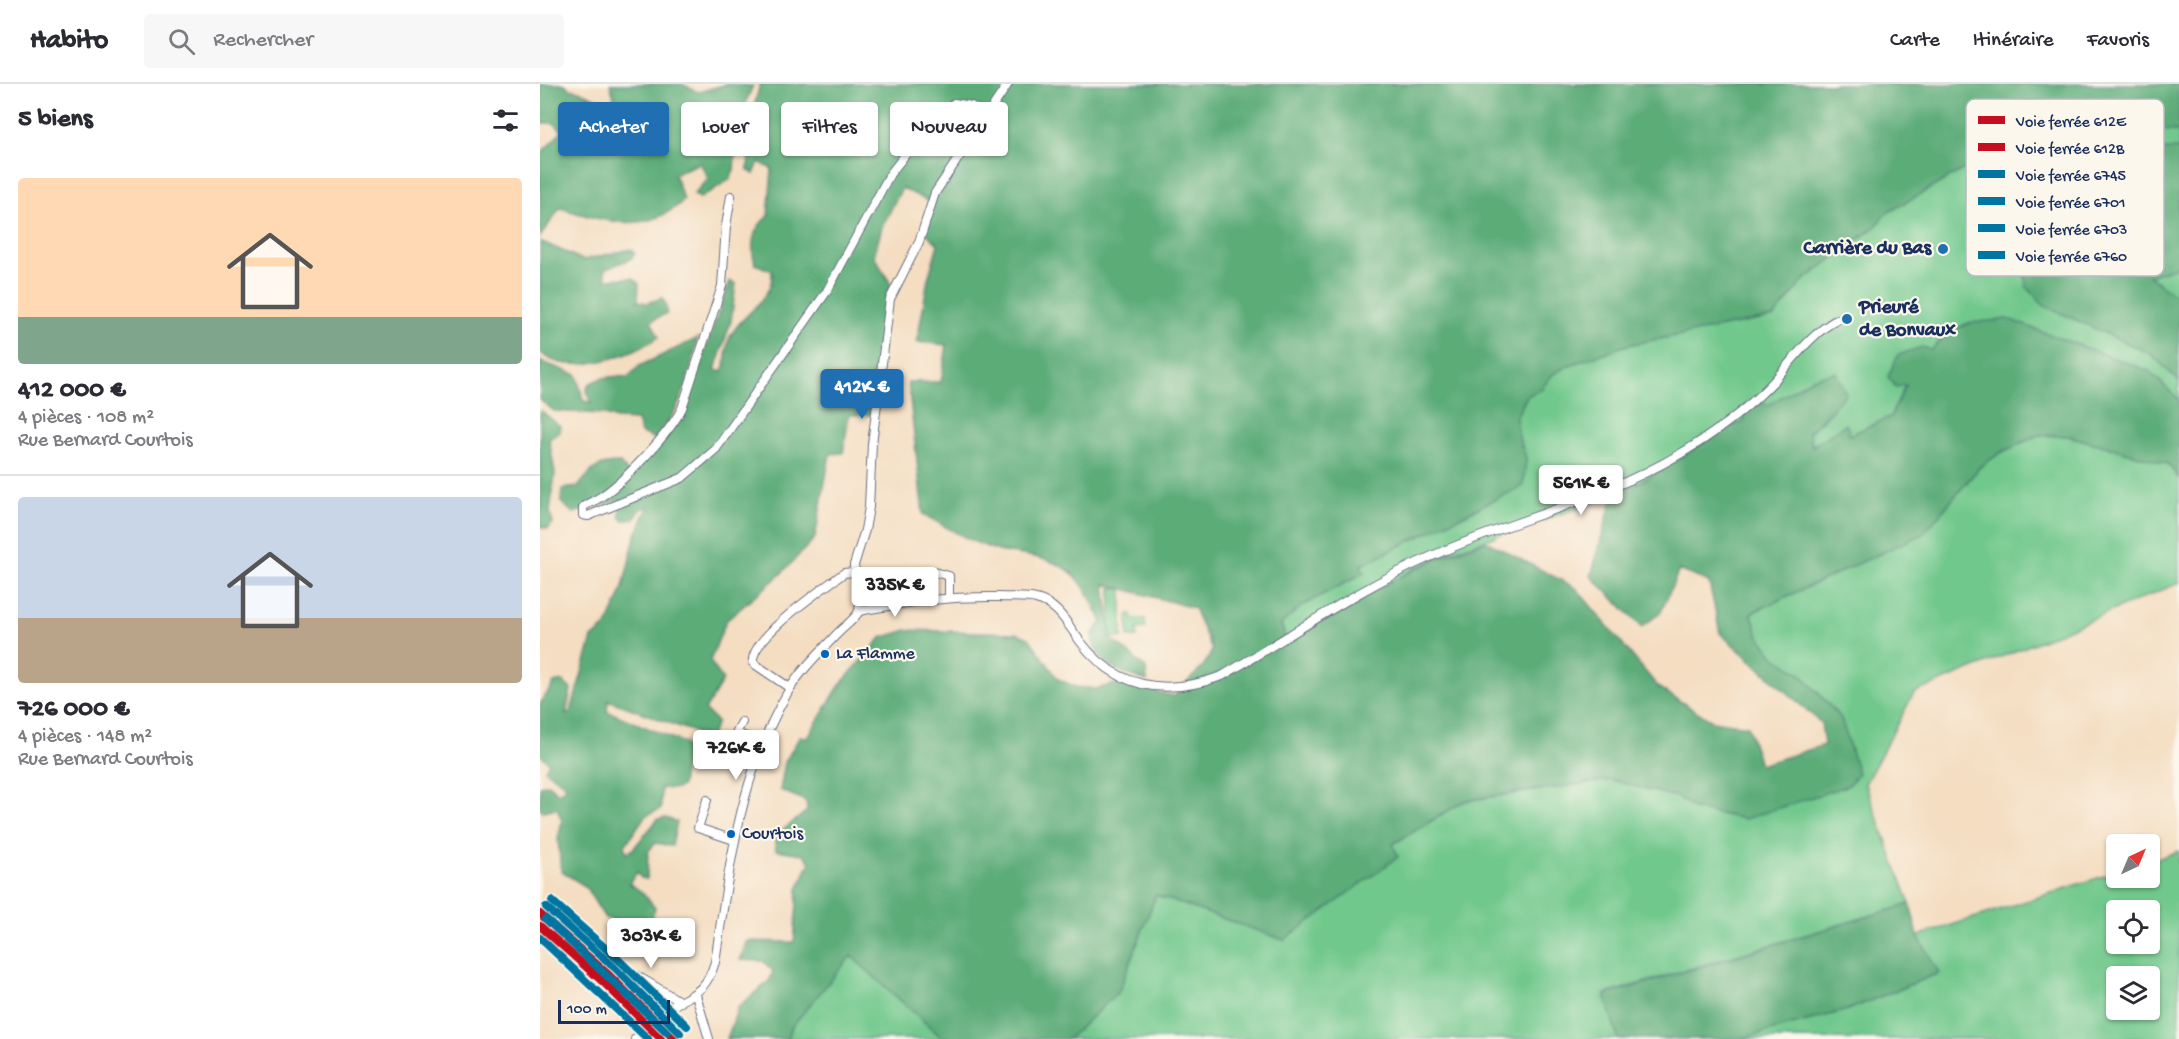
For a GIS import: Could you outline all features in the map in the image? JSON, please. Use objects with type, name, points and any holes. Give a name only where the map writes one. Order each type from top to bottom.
[{"type":"street","points":[[996,102],[1008,84]]},
{"type":"street","points":[[731,196],[726,226],[722,286],[682,408],[672,425],[642,458],[609,490],[583,507],[583,515],[588,516],[682,478],[707,459],[721,443],[827,291],[890,174],[904,156]]},
{"type":"street","points":[[859,611],[860,602],[854,572],[869,507],[872,444],[890,299],[919,242],[935,193],[960,156]]},
{"type":"street","points":[[635,1039],[666,1011],[696,994],[708,981],[715,962],[734,840],[743,800],[764,744],[790,688],[808,664],[859,611],[949,597],[1035,598],[1054,606],[1082,644],[1110,672],[1133,682],[1160,687],[1199,684],[1222,676],[1356,596],[1429,557],[1584,501],[1680,454],[1721,429],[1772,382],[1808,341],[1824,326],[1838,319]]},
{"type":"street","points":[[790,688],[753,663],[758,646],[769,633],[837,579],[854,572]]},
{"type":"street","points":[[926,599],[929,576],[934,572],[949,576],[949,597]]},
{"type":"street","points":[[727,747],[742,722]]},
{"type":"street","points":[[736,733],[764,744]]},
{"type":"street","points":[[707,800],[698,828],[734,840]]},
{"type":"street","points":[[609,955],[634,975],[681,1002]]},
{"type":"street","points":[[696,994],[709,1039]]},
{"type":"shaded area","points":[[540,906],[658,1012],[643,1027],[540,932]]},
{"type":"shaded area","points":[[664,1019],[682,1039],[654,1039],[648,1033]]},
{"type":"green space","points":[[540,84],[565,84],[570,89],[606,102],[558,102],[558,127],[554,123],[540,123]]},
{"type":"green space","points":[[610,84],[682,84],[698,92],[727,84],[753,86],[746,102],[681,102],[681,156],[735,156],[734,170],[729,180],[700,198],[694,194],[708,178],[700,163],[674,174],[684,200],[655,219],[624,222],[592,217],[560,208],[540,237],[540,154],[558,135],[558,156],[669,156],[669,102],[610,102],[614,98]]},
{"type":"green space","points":[[760,84],[2179,84],[2179,131],[2164,130],[2164,99],[1966,99],[1966,168],[1885,214],[1876,226],[1804,280],[1774,317],[1627,345],[1569,365],[1553,374],[1541,389],[1527,396],[1516,417],[1519,438],[1526,458],[1523,486],[1361,565],[1364,573],[1303,605],[1281,624],[1287,643],[1359,599],[1408,573],[1459,550],[1486,541],[1576,588],[1659,688],[1712,721],[1748,726],[1760,765],[1824,745],[1821,723],[1720,633],[1709,582],[1679,570],[1661,612],[1642,627],[1591,576],[1613,496],[1653,475],[1729,427],[1744,422],[1744,414],[1759,402],[1768,405],[1813,378],[1836,372],[1846,394],[1809,432],[1812,446],[1846,424],[1850,435],[1890,417],[1906,385],[1896,387],[1888,377],[1898,355],[1922,347],[1931,350],[1950,331],[1969,323],[2008,319],[2149,371],[2179,400],[2179,479],[2168,464],[2069,436],[2038,435],[2000,453],[1979,468],[1923,534],[1751,613],[1759,637],[1774,656],[1801,674],[1841,718],[1858,773],[1849,785],[1745,819],[1694,809],[1677,797],[1611,780],[1464,801],[1393,844],[1398,857],[1284,940],[1156,895],[1119,991],[1068,1039],[956,1039],[940,1036],[851,956],[792,1026],[788,1039],[727,1039],[738,1007],[769,981],[773,971],[763,961],[740,960],[747,941],[794,942],[798,889],[810,862],[803,854],[776,850],[774,837],[807,811],[806,801],[780,790],[785,762],[800,736],[807,738],[840,685],[881,638],[907,630],[1017,633],[1029,638],[1058,679],[1076,687],[1097,689],[1118,683],[1175,696],[1201,669],[1212,650],[1194,608],[1105,584],[1111,638],[1146,668],[1147,681],[1119,671],[1104,661],[1094,646],[1092,635],[1102,622],[1083,586],[1068,570],[1045,559],[984,546],[923,514],[908,382],[941,382],[947,345],[917,342],[928,279],[938,244],[925,232],[932,203],[902,188],[882,227],[874,256],[891,284],[883,315],[870,415],[849,415],[843,453],[830,454],[815,538],[781,574],[726,621],[710,661],[723,680],[705,710],[717,722],[710,738],[608,700],[607,711],[684,743],[687,751],[682,785],[677,789],[661,788],[661,809],[645,816],[624,847],[627,852],[632,850],[658,819],[666,818],[677,822],[672,846],[655,843],[648,852],[647,879],[641,878],[637,872],[629,883],[642,892],[655,908],[645,938],[636,934],[636,926],[605,918],[585,886],[561,871],[558,838],[562,821],[557,808],[543,811],[540,808],[540,786],[548,784],[559,793],[566,786],[545,770],[549,762],[540,755],[540,704],[554,683],[562,681],[571,689],[566,714],[571,711],[592,638],[607,625],[622,591],[635,537],[648,507],[642,508],[634,519],[624,520],[620,517],[620,500],[573,513],[561,502],[562,489],[578,487],[591,471],[605,464],[620,463],[629,474],[662,441],[681,417],[730,281],[736,284],[731,321],[715,370],[722,372],[729,339],[734,330],[762,300],[771,282],[772,271],[755,264],[753,244],[759,226],[768,216],[772,169],[759,162],[754,174],[748,170],[749,156],[769,156],[769,102],[755,102]]},
{"type":"green space","points":[[2164,130],[2179,131],[2179,149],[2164,149]]},
{"type":"green space","points":[[2164,149],[2179,149],[2179,266],[2164,271]]},
{"type":"green space","points":[[1966,168],[1966,276],[2034,276],[2043,305],[2151,354],[2179,381],[2179,400],[2149,371],[1950,331],[1931,350],[1906,384],[1890,417],[1850,435],[1846,424],[1812,446],[1809,433],[1834,409],[1813,378],[1744,422],[1729,427],[1653,475],[1613,496],[1447,553],[1415,568],[1286,643],[1281,624],[1303,605],[1364,573],[1361,565],[1523,486],[1526,458],[1519,438],[1516,417],[1527,396],[1541,389],[1553,374],[1569,365],[1627,345],[1774,317],[1804,280],[1876,226],[1885,214]]},
{"type":"green space","points":[[540,241],[583,260],[631,249],[635,253],[631,259],[605,269],[606,279],[633,278],[639,284],[638,301],[647,303],[662,298],[666,304],[667,313],[651,321],[659,337],[617,357],[582,364],[566,364],[552,360],[540,352]]},
{"type":"green space","points":[[2179,266],[2179,298],[2148,276],[2164,276],[2164,271]]},
{"type":"green space","points":[[2025,276],[2149,276],[2179,298],[2179,381],[2151,354],[2043,305],[2026,286]]},
{"type":"green space","points":[[698,338],[688,380],[679,404],[655,439],[641,433],[637,420],[616,419],[603,414],[554,411],[540,400],[540,361],[577,375],[583,400],[592,403],[587,391],[588,385],[607,377],[628,377],[639,366]]},
{"type":"green space","points":[[540,410],[560,426],[560,432],[549,439],[555,473],[550,512],[553,523],[548,529],[540,527]]},
{"type":"green space","points":[[2038,435],[2069,436],[2169,464],[2179,479],[2179,583],[1914,693],[1865,784],[1910,904],[1605,994],[1618,1039],[1068,1039],[1119,991],[1156,895],[1284,940],[1393,844],[1464,801],[1611,780],[1677,797],[1694,809],[1849,785],[1801,674],[1774,656],[1759,637],[1751,613],[1923,534],[1979,468],[2000,453]]},
{"type":"green space","points":[[1111,588],[1122,589],[1122,638],[1110,637]]},
{"type":"green space","points":[[1128,614],[1132,614],[1132,619],[1145,619],[1145,628],[1137,629],[1137,637],[1128,637]]},
{"type":"green space","points":[[2179,851],[2179,1039],[1740,1039],[1847,1010],[1939,973],[1918,936],[2106,875],[2106,888],[2160,888],[2160,858]]},
{"type":"green space","points":[[1910,904],[1918,936],[1939,973],[1847,1010],[1740,1039],[1618,1039],[1605,995]]},
{"type":"green space","points":[[851,955],[940,1036],[956,1039],[788,1039],[792,1026]]},
{"type":"railway","points":[[540,920],[606,977],[667,1039]]},
{"type":"rail line","name":"6703","points":[[552,901],[621,962],[687,1026]]},
{"type":"rail line","name":"6745","points":[[546,907],[615,968],[680,1033]]},
{"type":"rail line","name":"612E","points":[[540,914],[609,975],[674,1039]]},
{"type":"rail line","name":"6760","points":[[546,919],[667,1032]]},
{"type":"rail line","name":"612B","points":[[540,926],[603,982],[661,1039]]},
{"type":"rail line","name":"6701","points":[[540,938],[648,1039]]},
{"type":"place","name":"Carrière du Bas","points":[[1943,249]]},
{"type":"place","name":"Prieuré de Bonvaux","points":[[1847,319]]},
{"type":"place","name":"La Flamme","points":[[825,654]]},
{"type":"place","name":"Courtois","points":[[731,834]]}]
